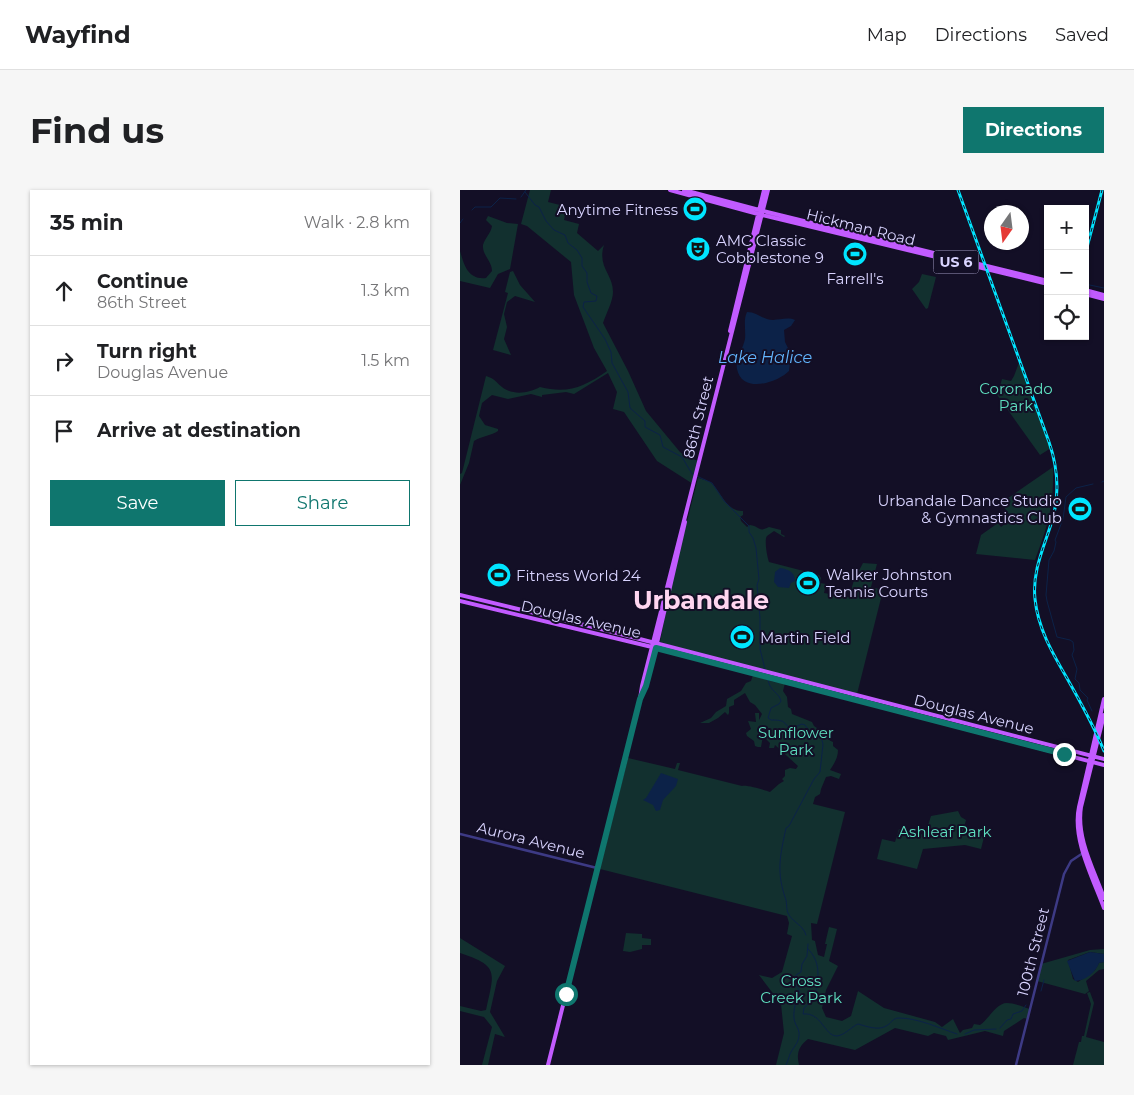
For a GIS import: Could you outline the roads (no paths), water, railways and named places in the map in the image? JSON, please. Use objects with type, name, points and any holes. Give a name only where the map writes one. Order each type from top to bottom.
[{"type":"main road","name":"Hickman Road","points":[[670,190],[1044,279]]},
{"type":"main road","name":"Hickman Road","points":[[684,190],[761,212],[1044,283]]},
{"type":"main road","name":"86th Street","points":[[547,1065],[684,531],[695,476],[731,333],[730,327],[766,190]]},
{"type":"main road","points":[[1089,291],[1104,294]]},
{"type":"main road","points":[[1089,295],[1104,299]]},
{"type":"main road","name":"Douglas Avenue","points":[[460,595],[602,629],[654,645],[1104,765]]},
{"type":"main road","name":"Douglas Avenue","points":[[460,601],[654,645],[1104,759]]},
{"type":"main road","points":[[588,631],[599,633],[602,629]]},
{"type":"main road","points":[[1104,699],[1080,816],[1081,834],[1104,908]]},
{"type":"main road","points":[[1092,756],[1104,715]]},
{"type":"main road","points":[[1086,852],[1104,898]]},
{"type":"street","name":"Aurora Avenue","points":[[460,834],[597,868]]},
{"type":"street","name":"100th Street","points":[[1016,1065],[1064,874],[1071,861],[1086,852]]},
{"type":"water","name":"Lake Halice","points":[[747,312],[770,320],[795,320],[791,326],[784,330],[785,342],[791,354],[789,371],[777,379],[760,384],[752,384],[740,377],[737,362],[745,339]]},
{"type":"water","points":[[780,568],[788,570],[794,575],[795,581],[791,583],[789,588],[778,587],[774,582],[775,572]]},
{"type":"water","points":[[661,773],[678,779],[676,786],[663,800],[660,810],[656,811],[653,805],[643,800]]},
{"type":"water","points":[[1090,952],[1104,954],[1104,962],[1099,963],[1095,970],[1086,978],[1075,981],[1067,961]]},
{"type":"waterway","points":[[521,197],[526,190]]},
{"type":"waterway","points":[[525,192],[535,205],[539,207],[546,221],[554,230],[565,235],[568,243],[577,250],[582,258],[582,266],[587,273],[587,282],[591,293],[597,296],[596,301],[584,302],[583,307],[605,339],[611,352],[612,363],[628,392],[630,408],[645,421],[645,427],[660,435],[663,447],[682,457],[692,474],[712,483],[724,501],[749,526],[749,532],[756,548],[759,579],[757,585],[760,649],[765,669]]},
{"type":"waterway","points":[[472,210],[475,207],[491,207],[500,198],[516,199]]},
{"type":"waterway","points":[[460,223],[463,219]]},
{"type":"waterway","points":[[1089,285],[1104,288]]},
{"type":"waterway","points":[[1092,711],[1087,700],[1088,698],[1080,690],[1079,683],[1075,679],[1077,669],[1072,655],[1074,650],[1073,642],[1057,637],[1046,595],[1049,560],[1054,551],[1055,540],[1063,519],[1066,497],[1076,488],[1093,484]]},
{"type":"waterway","points":[[768,680],[781,701],[771,708],[768,718],[783,721],[793,731],[796,730],[797,726],[805,725],[811,733],[821,737],[823,744],[820,772],[814,779],[789,826],[786,828],[781,856],[780,872],[787,911],[806,935]]},
{"type":"waterway","points":[[786,1065],[799,1035],[794,1015],[795,995],[800,991],[793,982],[796,975],[801,972],[802,964],[807,956],[808,944]]},
{"type":"waterway","points":[[808,949],[817,963],[818,979],[816,991],[810,995],[810,1002],[804,1008],[803,1014],[809,1014],[819,1020],[833,1035],[837,1036],[845,1033],[858,1024],[872,1028],[883,1027],[899,1018],[921,1021],[957,1034]]},
{"type":"waterway","points":[[1041,991],[1044,980]]},
{"type":"waterway","points":[[1000,1028],[1007,1020],[1011,1019],[1013,1014],[1022,1011],[1026,1005]]},
{"type":"waterway","points":[[965,1034],[974,1030],[996,1029]]},
{"type":"railway","points":[[958,190],[1049,442],[1056,471],[1055,511],[1039,559],[1035,579],[1035,599],[1039,621],[1052,651],[1087,715],[1104,751]]},
{"type":"railway","points":[[1086,250],[1102,190]]},
{"type":"place","name":"Anytime Fitness","points":[[695,209]]},
{"type":"place","name":"AMC Classic Cobblestone 9","points":[[698,249]]},
{"type":"place","name":"Farrell's","points":[[855,254]]},
{"type":"place","name":"Urbandale Dance Studio & Gymnastics Club","points":[[1080,509]]},
{"type":"place","name":"Fitness World 24","points":[[499,575]]},
{"type":"place","name":"Walker Johnston Tennis Courts","points":[[808,583]]},
{"type":"place","name":"Martin Field","points":[[742,637]]},
{"type":"district","name":"Urbandale","points":[[701,600]]},
{"type":"park label","name":"Coronado Park","points":[[1016,396]]},
{"type":"park label","name":"Sunflower Park","points":[[796,740]]},
{"type":"park label","name":"Ashleaf Park","points":[[945,831]]},
{"type":"park label","name":"Cross Creek Park","points":[[801,988]]}]
